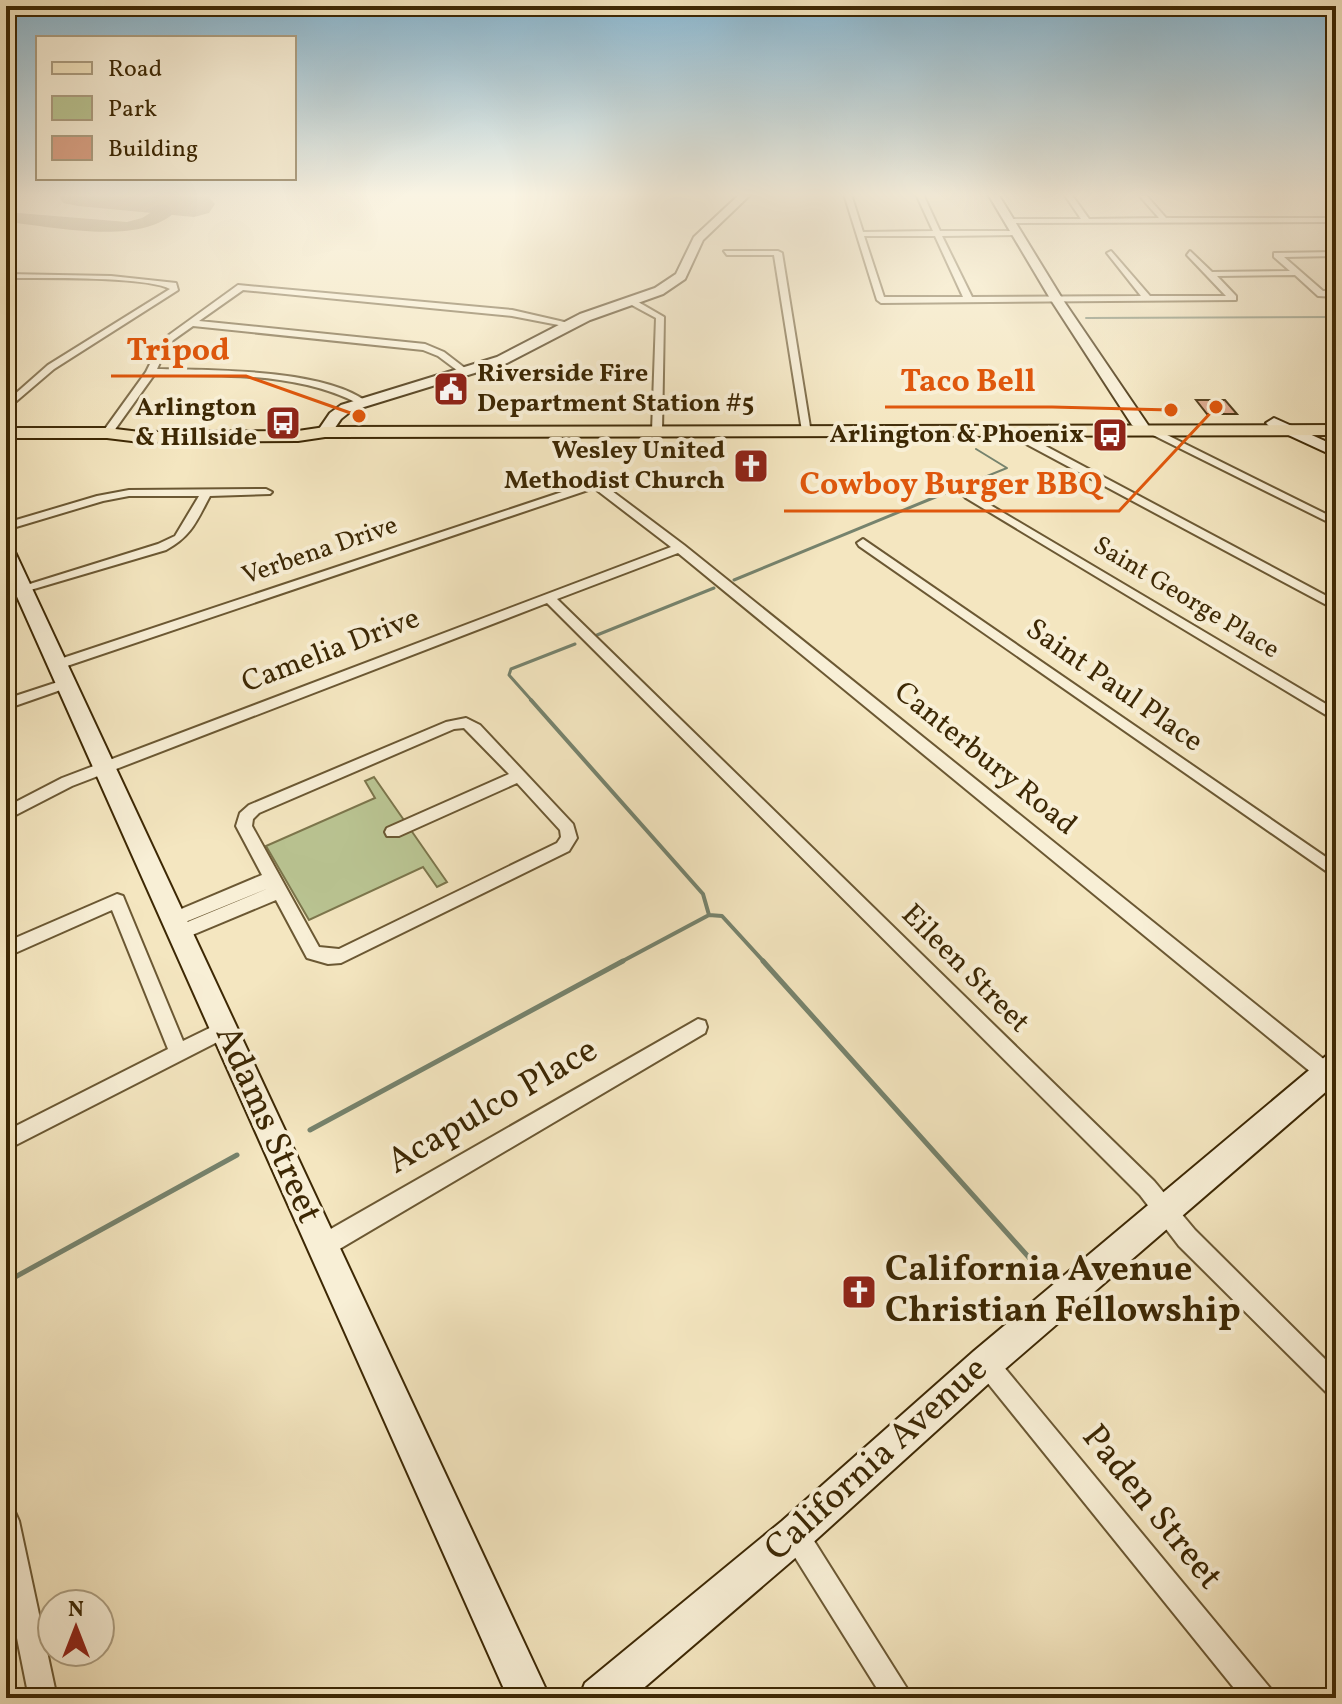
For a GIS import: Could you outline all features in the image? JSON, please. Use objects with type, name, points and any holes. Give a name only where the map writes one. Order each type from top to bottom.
[{"type":"main road","points":[[6,433],[107,433],[140,437],[298,436],[325,432],[1006,429],[1037,432],[1336,423]]},
{"type":"main road","points":[[1282,427],[1321,433]]},
{"type":"street","points":[[325,432],[340,411],[515,355],[569,324],[659,291],[682,274]]},
{"type":"street","points":[[781,274],[807,431]]},
{"type":"street","points":[[872,274],[881,300],[1233,298],[1211,274]]},
{"type":"street","points":[[957,274],[969,300]]},
{"type":"street","points":[[1041,274],[1145,428],[1336,523]]},
{"type":"street","points":[[1128,274],[1148,299]]},
{"type":"street","points":[[1211,274],[1252,274]]},
{"type":"street","points":[[1298,274],[1321,294],[1336,294]]},
{"type":"street","points":[[6,276],[75,275],[146,280],[173,285],[174,290],[51,367],[6,407]]},
{"type":"street","points":[[107,433],[151,372],[165,342],[241,287],[512,313],[569,324]]},
{"type":"street","points":[[633,302],[660,317],[657,431]]},
{"type":"street","points":[[192,323],[425,347],[441,354],[465,372]]},
{"type":"street","points":[[151,372],[204,372],[326,386],[348,393],[362,402]]},
{"type":"street","points":[[1006,429],[1336,606]]},
{"type":"street","points":[[1321,433],[1336,452]]},
{"type":"street","name":"Canterbury Road","points":[[596,484],[680,548],[1333,1073]]},
{"type":"street","name":"Verbena Drive","points":[[6,704],[63,674],[596,484]]},
{"type":"street","points":[[93,486],[101,498]]},
{"type":"street","points":[[6,527],[101,498],[129,493],[266,492]]},
{"type":"street","points":[[23,588],[162,547],[179,538],[206,493]]},
{"type":"street","name":"Saint George Place","points":[[970,496],[1336,716]]},
{"type":"street","name":"Saint Paul Place","points":[[863,543],[1336,872]]},
{"type":"street","name":"Camelia Drive","points":[[6,814],[43,793],[103,768],[680,548]]},
{"type":"street","name":"Adams Street","points":[[6,552],[529,1698]]},
{"type":"street","name":"Eileen Street","points":[[549,598],[1136,1177],[1187,1238],[1336,1386]]},
{"type":"street","points":[[466,723],[475,728],[519,776],[567,828],[569,838],[563,847],[341,956],[313,953],[244,826],[245,817],[254,809],[451,725],[466,723]]},
{"type":"street","points":[[393,832],[519,776]]},
{"type":"street","points":[[176,926],[276,885]]},
{"type":"street","points":[[6,950],[117,901],[178,1051]]},
{"type":"street","name":"Acapulco Place","points":[[323,1246],[698,1027]]},
{"type":"street","points":[[6,1141],[224,1029]]},
{"type":"street","name":"California Avenue","points":[[600,1698],[795,1534],[986,1363],[1333,1073]]},
{"type":"street","name":"Paden Street","points":[[986,1363],[1260,1698]]},
{"type":"street","points":[[6,1521],[43,1698]]},
{"type":"street","points":[[795,1534],[899,1698]]},
{"type":"green space","points":[[374,777],[447,882],[437,887],[423,867],[309,920],[266,846],[375,798],[365,781]]},
{"type":"building","points":[[1196,400],[1225,400],[1237,414],[1207,414]]},
{"type":"waterway","points":[[1086,318],[1336,317]]},
{"type":"waterway","points":[[945,493],[1007,468],[976,449]]},
{"type":"waterway","points":[[734,580],[950,491]]},
{"type":"waterway","points":[[597,635],[714,588]]},
{"type":"waterway","points":[[533,702],[509,675],[511,669],[575,644]]},
{"type":"waterway","points":[[531,700],[703,894],[709,915]]},
{"type":"waterway","points":[[619,963],[709,915]]},
{"type":"waterway","points":[[709,915],[722,916],[765,963]]},
{"type":"waterway","points":[[310,1130],[623,961]]},
{"type":"waterway","points":[[763,961],[1033,1262]]},
{"type":"waterway","points":[[6,1282],[237,1155]]},
{"type":"place","name":"Riverside Fire Department Station #5","points":[[451,389]]},
{"type":"place","name":"Cowboy Burger BBQ","points":[[1216,407]]},
{"type":"place","name":"Taco Bell","points":[[1171,410]]},
{"type":"place","name":"Tripod","points":[[359,416]]},
{"type":"place","name":"Arlington & Hillside","points":[[283,423]]},
{"type":"place","name":"Arlington & Phoenix","points":[[1110,435]]},
{"type":"place","name":"Wesley United Methodist Church","points":[[751,466]]},
{"type":"place","name":"California Avenue Christian Fellowship","points":[[859,1292]]}]
